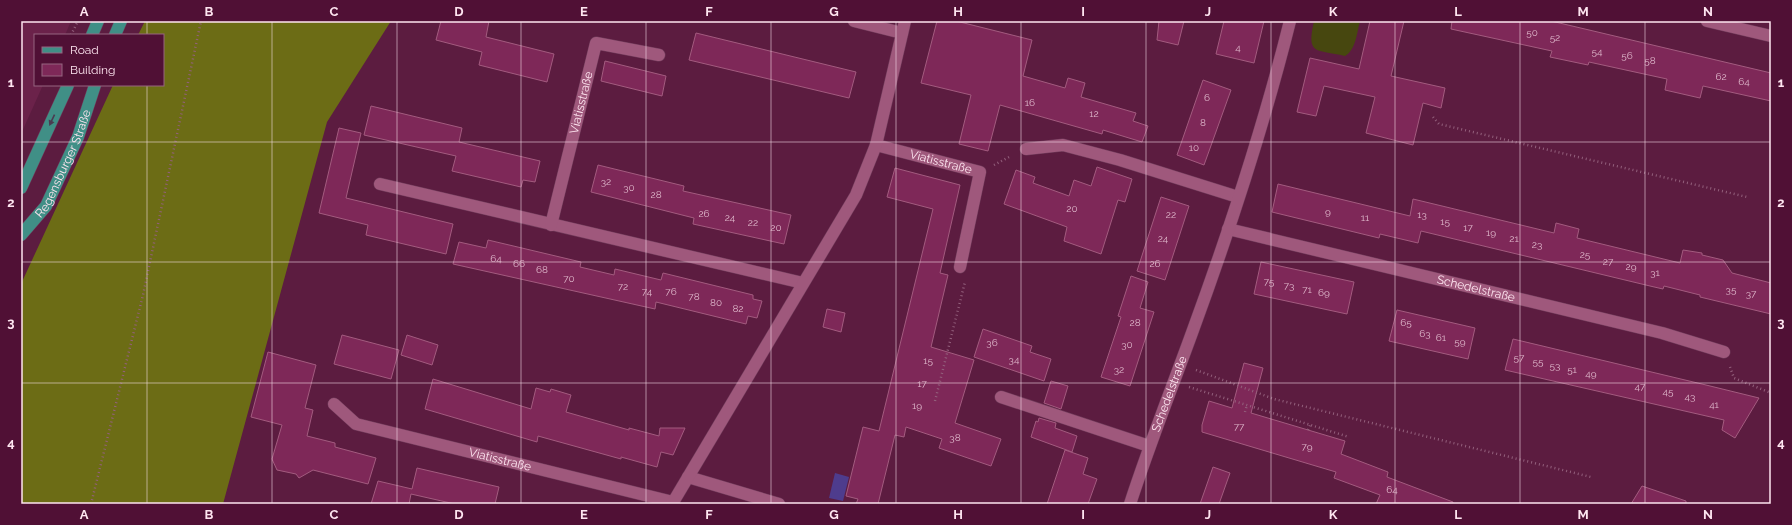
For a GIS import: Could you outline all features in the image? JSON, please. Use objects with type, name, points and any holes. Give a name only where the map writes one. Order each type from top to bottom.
[{"type":"main road","points":[[92,34],[98,21]]},
{"type":"main road","points":[[115,34],[121,21]]},
{"type":"main road","points":[[21,188],[68,86]]},
{"type":"main road","name":"Regensburger Straße","points":[[21,235],[46,206],[78,137],[95,86]]},
{"type":"street","points":[[854,21],[902,33]]},
{"type":"street","name":"Viatisstraße","points":[[334,404],[356,424],[672,503],[856,195],[876,145],[905,21]]},
{"type":"street","name":"Schedelstraße","points":[[1130,504],[1149,446],[1228,229],[1275,81],[1290,21]]},
{"type":"street","points":[[1707,21],[1771,36]]},
{"type":"street","name":"Viatisstraße","points":[[551,225],[596,43],[659,55]]},
{"type":"street","name":"Viatisstraße","points":[[876,145],[980,172],[960,267]]},
{"type":"street","points":[[1026,149],[1063,145],[1120,160],[1238,197]]},
{"type":"street","points":[[380,184],[803,283]]},
{"type":"street","name":"Schedelstraße","points":[[1228,229],[1662,333],[1724,352]]},
{"type":"street","name":"Schedelstraße","points":[[1000,397],[1149,446]]},
{"type":"street","points":[[688,477],[779,504]]},
{"type":"path","points":[[72,34],[78,21]]},
{"type":"path","points":[[91,504],[143,295],[201,21]]},
{"type":"path","points":[[1433,117],[1439,124],[1747,197]]},
{"type":"path","points":[[980,172],[1026,149]]},
{"type":"path","points":[[935,401],[966,280],[960,267]]},
{"type":"path","points":[[1724,352],[1734,378],[1771,393]]},
{"type":"path","points":[[1180,364],[1274,399],[1591,477]]},
{"type":"path","points":[[1173,382],[1349,437]]},
{"type":"path","points":[[1245,412],[1247,405]]},
{"type":"path","points":[[1308,430],[1310,425]]},
{"type":"shaded area","points":[[21,21],[71,21],[65,34],[34,34],[34,86],[43,86],[21,134]]},
{"type":"shaded area","points":[[145,21],[391,21],[327,122],[223,504],[21,504],[21,284],[113,86],[164,86],[164,34],[138,34]]},
{"type":"shaded area","points":[[1314,21],[1360,21],[1352,50],[1345,56],[1316,49],[1311,40]]},
{"type":"shaded area","points":[[835,473],[849,477],[843,501],[829,498]]},
{"type":"building","points":[[441,21],[489,21],[486,37],[554,54],[547,82],[479,65],[482,52],[436,40]]},
{"type":"building","points":[[937,21],[956,21],[1032,40],[1023,76],[1065,88],[1068,78],[1085,83],[1081,97],[1136,113],[1133,121],[1148,126],[1142,142],[1103,130],[1102,134],[1000,105],[988,151],[959,144],[971,95],[921,83]]},
{"type":"building","points":[[1159,21],[1184,21],[1178,45],[1157,40]]},
{"type":"building","points":[[1224,21],[1264,21],[1254,63],[1216,54]]},
{"type":"building","points":[[1370,21],[1404,21],[1391,76],[1445,88],[1441,108],[1423,103],[1413,145],[1366,133],[1375,97],[1324,86],[1316,116],[1297,112],[1310,58],[1359,69]]},
{"type":"building","points":[[1452,21],[1551,21],[1771,73],[1771,101],[1703,86],[1700,98],[1665,90],[1667,79],[1589,62],[1588,65],[1550,57],[1552,51],[1451,29]]},
{"type":"building","points":[[696,33],[856,72],[849,98],[689,60]]},
{"type":"building","points":[[605,61],[666,76],[662,96],[601,81]]},
{"type":"building","points":[[1203,80],[1231,90],[1204,165],[1177,155]]},
{"type":"building","points":[[371,106],[462,128],[459,142],[540,161],[535,182],[523,180],[521,187],[452,171],[456,156],[364,135]]},
{"type":"building","points":[[339,128],[361,133],[346,198],[453,224],[446,254],[366,235],[368,225],[319,213]]},
{"type":"building","points":[[598,165],[684,186],[683,191],[791,215],[784,244],[693,224],[694,218],[591,192]]},
{"type":"building","points":[[1097,167],[1132,179],[1125,202],[1118,200],[1101,254],[1064,241],[1067,227],[1004,204],[1016,170],[1035,177],[1033,183],[1069,196],[1074,180],[1091,186]]},
{"type":"building","points":[[895,168],[960,185],[940,273],[948,275],[931,347],[974,360],[955,423],[1001,439],[991,466],[939,448],[942,439],[906,427],[904,437],[895,435],[878,504],[856,504],[858,499],[846,496],[863,427],[879,431],[933,209],[887,197]]},
{"type":"building","points":[[1278,184],[1410,216],[1413,199],[1554,233],[1556,223],[1579,229],[1577,238],[1680,263],[1683,250],[1702,253],[1702,255],[1723,260],[1732,273],[1771,283],[1771,314],[1700,297],[1700,295],[1664,286],[1663,289],[1421,231],[1418,243],[1380,234],[1379,238],[1272,212]]},
{"type":"building","points":[[1161,197],[1189,206],[1165,280],[1137,271]]},
{"type":"building","points":[[488,240],[581,262],[580,267],[614,275],[615,269],[661,280],[663,273],[753,295],[753,299],[762,301],[757,318],[748,316],[746,324],[656,302],[655,309],[453,264],[459,242],[486,248]]},
{"type":"building","points":[[1261,262],[1354,282],[1347,314],[1254,294]]},
{"type":"building","points":[[1131,276],[1148,282],[1140,308],[1154,312],[1130,386],[1101,377],[1121,317],[1118,316]]},
{"type":"building","points":[[827,309],[845,313],[841,332],[823,327]]},
{"type":"building","points":[[1397,310],[1475,328],[1468,359],[1389,341]]},
{"type":"building","points":[[983,329],[1032,346],[1030,352],[1051,359],[1044,381],[974,357]]},
{"type":"building","points":[[342,335],[399,350],[391,379],[334,364]]},
{"type":"building","points":[[407,335],[438,345],[432,365],[401,355]]},
{"type":"building","points":[[1513,339],[1759,398],[1735,438],[1722,430],[1724,420],[1505,370]]},
{"type":"building","points":[[268,352],[316,365],[305,408],[313,410],[307,436],[335,443],[335,447],[376,458],[368,484],[313,470],[299,478],[296,474],[277,470],[272,459],[282,425],[251,417]]},
{"type":"building","points":[[1244,363],[1263,368],[1251,413],[1345,441],[1341,454],[1388,472],[1387,477],[1453,502],[1453,504],[1376,504],[1380,495],[1334,478],[1336,472],[1202,432],[1202,425],[1209,401],[1232,408]]},
{"type":"building","points":[[433,379],[531,409],[536,388],[550,392],[551,389],[571,395],[566,412],[629,430],[629,428],[659,436],[660,428],[685,428],[673,455],[661,452],[657,467],[621,457],[621,459],[538,436],[537,442],[425,409]]},
{"type":"building","points":[[1051,381],[1068,386],[1061,409],[1044,403]]},
{"type":"building","points":[[1039,418],[1056,423],[1055,428],[1077,436],[1072,452],[1031,437],[1036,421],[1038,422]]},
{"type":"building","points":[[1065,450],[1088,458],[1083,474],[1097,479],[1088,504],[1047,504]]},
{"type":"building","points":[[1213,467],[1230,473],[1219,504],[1200,504]]},
{"type":"building","points":[[417,468],[499,487],[495,504],[455,504],[411,494],[409,504],[371,504],[378,481],[412,489]]},
{"type":"building","points":[[1642,486],[1686,501],[1686,504],[1631,504]]}]
